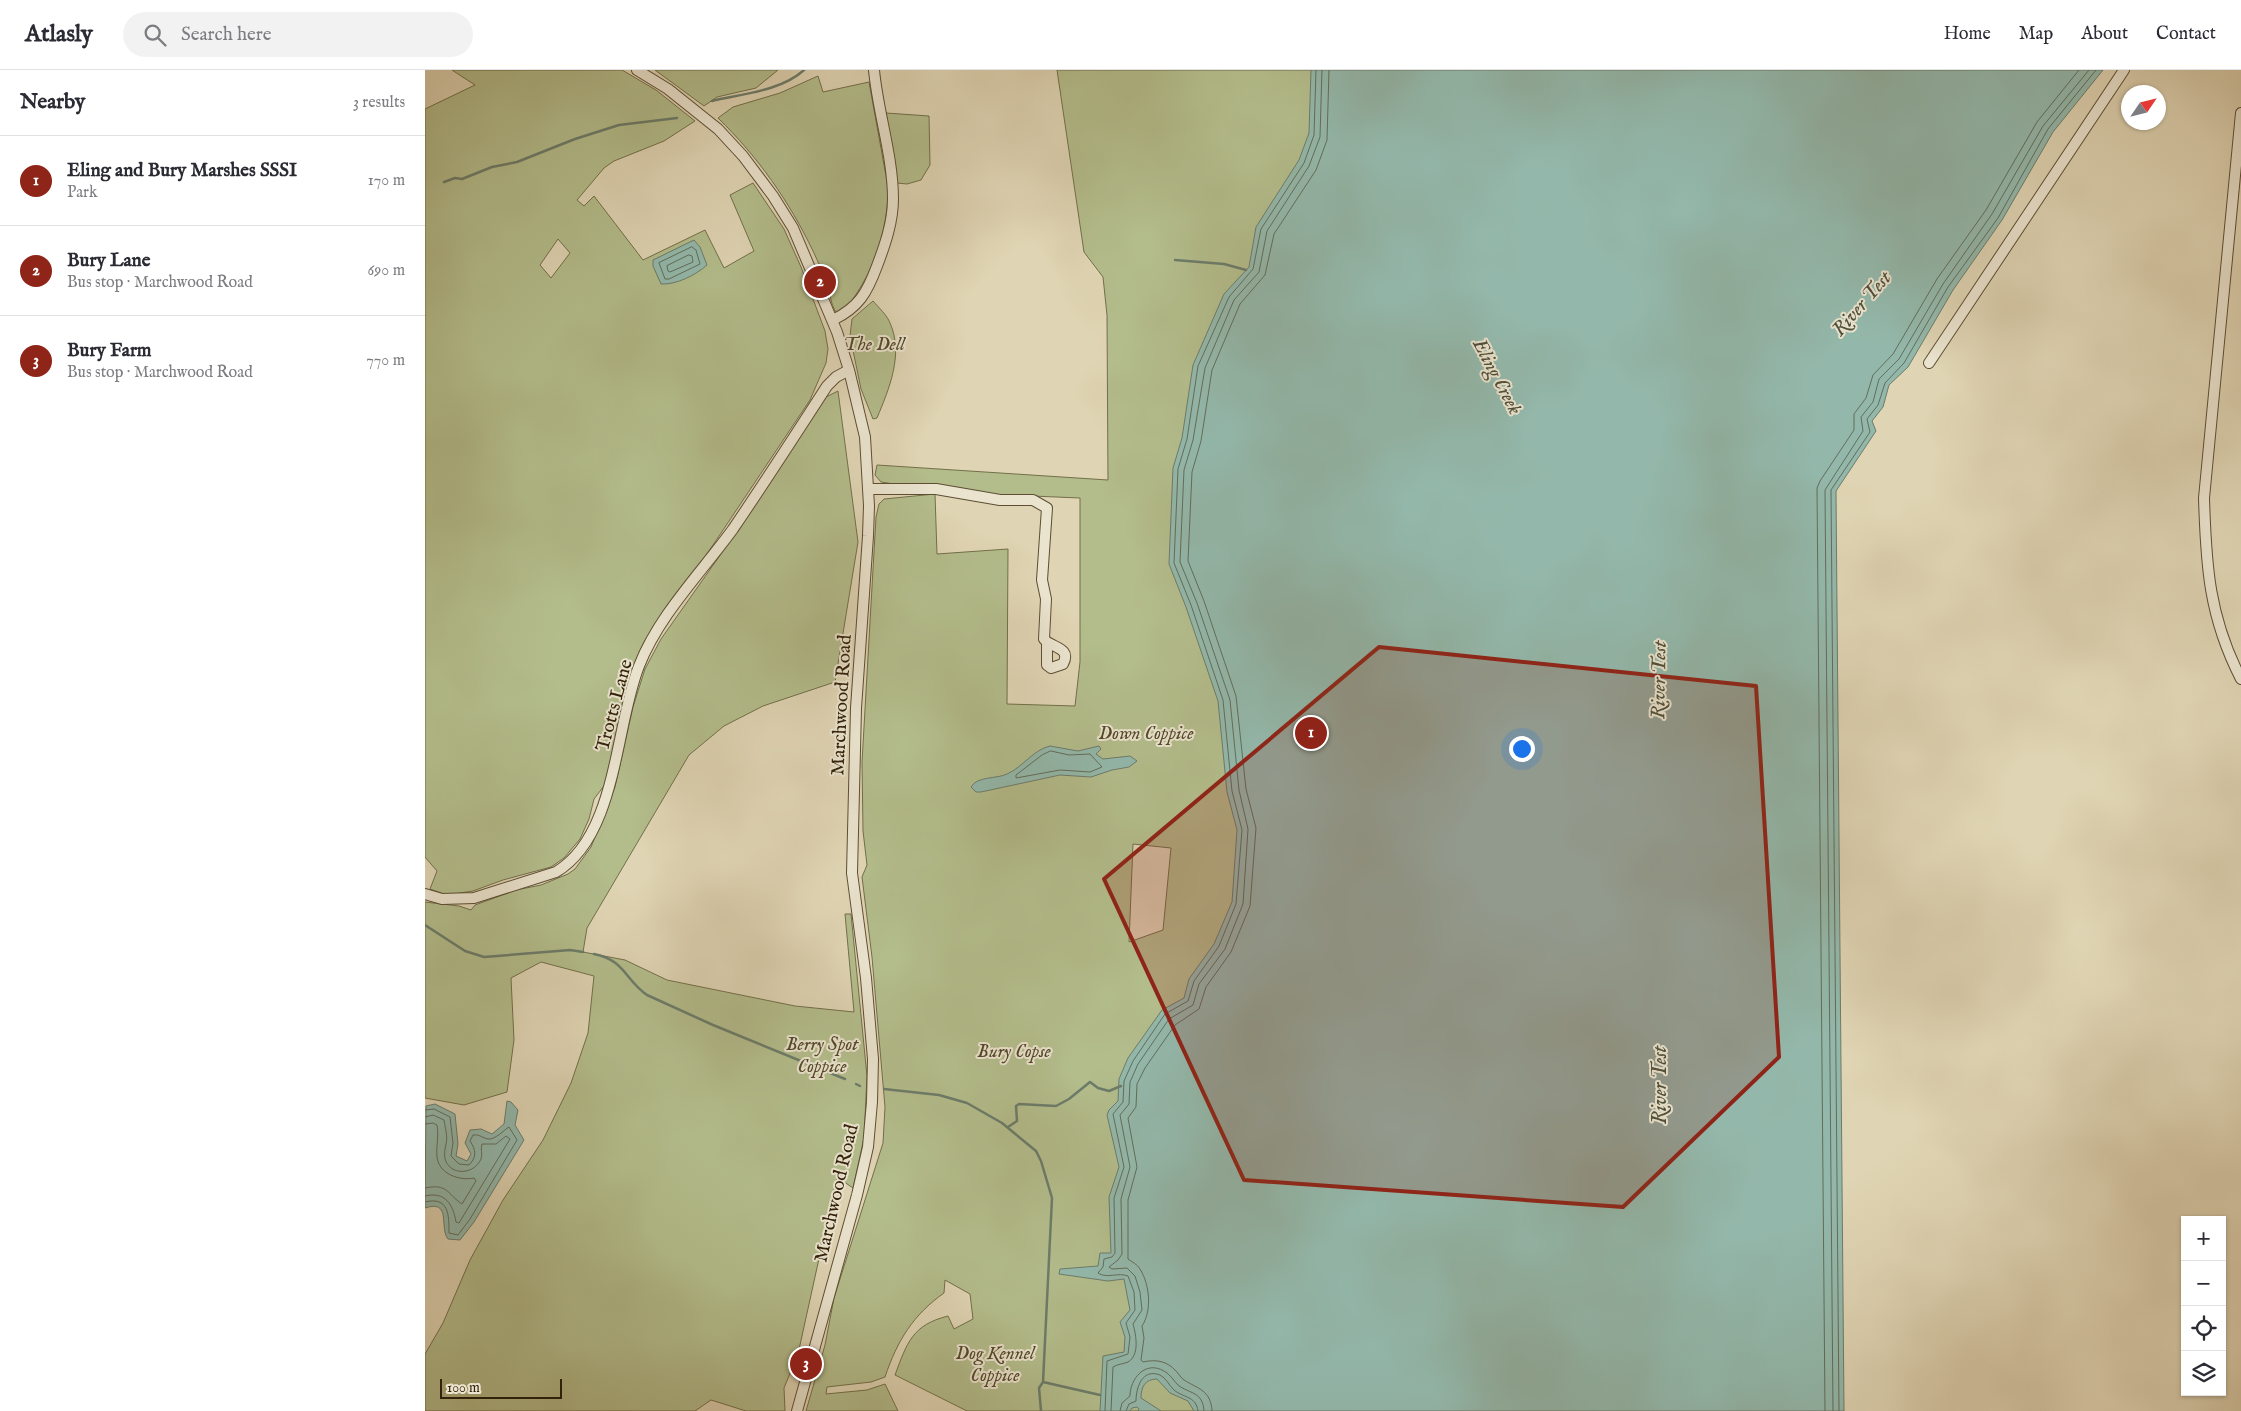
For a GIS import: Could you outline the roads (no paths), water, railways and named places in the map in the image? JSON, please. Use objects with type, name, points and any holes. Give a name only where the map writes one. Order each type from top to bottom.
[{"type":"street","name":"Marchwood Road","points":[[637,70],[669,88],[708,119],[743,156],[773,196],[793,228],[833,320],[849,370],[865,437],[868,536],[855,713],[853,873],[866,978],[873,1059],[872,1102],[866,1157],[817,1345],[797,1411]]},
{"type":"street","points":[[833,320],[849,312],[864,297],[880,258],[891,220],[893,187],[874,70]]},
{"type":"street","points":[[1929,363],[2124,70]]},
{"type":"street","points":[[2241,113],[2204,498],[2206,558],[2213,603],[2221,635],[2241,679]]},
{"type":"street","name":"Trotts Lane","points":[[425,894],[442,899],[474,898],[556,872],[568,865],[580,852],[595,824],[609,786],[639,667],[658,629],[732,529],[827,386],[849,370]]},
{"type":"street","points":[[868,489],[936,490],[1000,500],[1033,500],[1047,508],[1042,580],[1046,599],[1044,638],[1047,643]]},
{"type":"water","points":[[1311,70],[2103,70],[2053,132],[2002,220],[1953,290],[1908,367],[1889,385],[1883,407],[1872,421],[1876,431],[1836,491],[1844,1411],[1194,1411],[1188,1401],[1170,1393],[1157,1379],[1153,1379],[1145,1384],[1141,1398],[1161,1411],[1138,1411],[1137,1407],[1132,1408],[1130,1411],[1100,1411],[1103,1356],[1124,1352],[1125,1337],[1120,1322],[1130,1310],[1124,1279],[1108,1281],[1059,1274],[1060,1269],[1098,1266],[1100,1253],[1111,1253],[1109,1197],[1119,1167],[1107,1115],[1109,1110],[1118,1101],[1119,1079],[1128,1058],[1162,1010],[1184,998],[1189,979],[1214,944],[1232,902],[1237,830],[1227,792],[1218,701],[1186,607],[1169,564],[1173,468],[1182,438],[1193,365],[1224,294],[1249,267],[1256,227],[1299,160],[1309,133]]},
{"type":"water","points":[[694,240],[700,247],[707,265],[685,279],[661,284],[653,266],[653,260]]},
{"type":"water","points":[[1050,746],[1078,751],[1099,746],[1101,749],[1096,754],[1103,759],[1130,756],[1137,761],[1129,767],[1091,777],[1060,775],[981,792],[976,792],[971,787],[982,779],[1003,776],[1013,771],[1038,751]]},
{"type":"water","points":[[507,1101],[511,1102],[518,1110],[515,1125],[524,1140],[474,1222],[460,1240],[448,1239],[444,1228],[442,1211],[433,1206],[425,1208],[426,1106],[435,1104],[455,1114],[458,1144],[456,1156],[467,1161],[471,1154],[465,1143],[470,1130],[481,1129],[492,1134],[504,1124]]},
{"type":"waterway","points":[[712,101],[773,87],[795,77],[804,70]]},
{"type":"waterway","points":[[444,182],[455,178],[462,179],[492,167],[517,162],[575,139],[619,125],[677,118]]},
{"type":"waterway","points":[[1175,260],[1224,264],[1246,270]]},
{"type":"waterway","points":[[425,925],[465,951],[484,957],[570,950],[583,952]]},
{"type":"waterway","points":[[594,954],[604,957],[619,966],[647,995],[713,1025],[845,1079]]},
{"type":"waterway","points":[[1008,1127],[1017,1121],[1016,1106],[1019,1104],[1056,1106],[1069,1099],[1090,1082],[1098,1088],[1109,1091],[1121,1086]]},
{"type":"waterway","points":[[856,1084],[860,1086]]},
{"type":"waterway","points":[[884,1089],[939,1095],[967,1103],[1002,1123],[1036,1151],[1041,1161],[1052,1198],[1043,1382],[1100,1395]]},
{"type":"waterway","points":[[1041,1411],[1039,1388],[1043,1382]]},
{"type":"place","name":"Bury Lane","points":[[820,282]]},
{"type":"place","name":"Eling and Bury Marshes SSSI","points":[[1311,733]]},
{"type":"place","name":"Bury Farm","points":[[806,1364]]},
{"type":"water label","name":"River Test","points":[[1861,303]]},
{"type":"water label","name":"Eling Creek","points":[[1498,376]]},
{"type":"water label","name":"River Test","points":[[1658,680]]},
{"type":"water label","name":"River Test","points":[[1659,1085]]},
{"type":"park label","name":"The Dell","points":[[874,343]]},
{"type":"park label","name":"Down Coppice","points":[[1146,732]]},
{"type":"park label","name":"Bury Copse","points":[[1014,1050]]},
{"type":"park label","name":"Berry Spot Coppice","points":[[822,1054]]},
{"type":"park label","name":"Dog Kennel Coppice","points":[[995,1363]]}]
